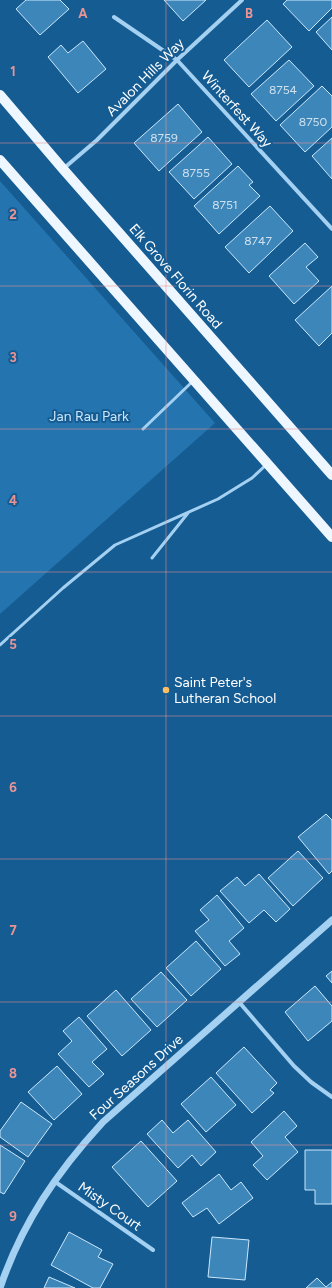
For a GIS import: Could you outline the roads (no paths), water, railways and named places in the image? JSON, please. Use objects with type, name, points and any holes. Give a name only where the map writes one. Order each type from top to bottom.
[{"type":"main road","name":"Elk Grove Florin Road","points":[[0,94],[63,169],[332,475]]},
{"type":"main road","points":[[0,160],[332,537]]},
{"type":"street","name":"Avalon Hills Way","points":[[63,169],[96,140],[177,60],[242,0]]},
{"type":"street","name":"Winterfest Way","points":[[114,17],[177,60],[332,229]]},
{"type":"street","name":"Four Seasons Drive","points":[[0,1288],[16,1246],[37,1208],[54,1181],[79,1148],[103,1122],[332,920]]},
{"type":"street","points":[[238,1002],[294,1066],[311,1082],[332,1097]]},
{"type":"street","name":"Misty Court","points":[[54,1181],[153,1250]]},
{"type":"lane","points":[[143,429],[194,380]]},
{"type":"lane","points":[[0,645],[63,588],[115,545],[218,499],[252,478],[267,464]]},
{"type":"lane","points":[[152,558],[189,511]]},
{"type":"place","name":"Saint Peter's Lutheran School","points":[[166,690]]},
{"type":"park label","name":"Jan Rau Park","points":[[89,416]]}]
